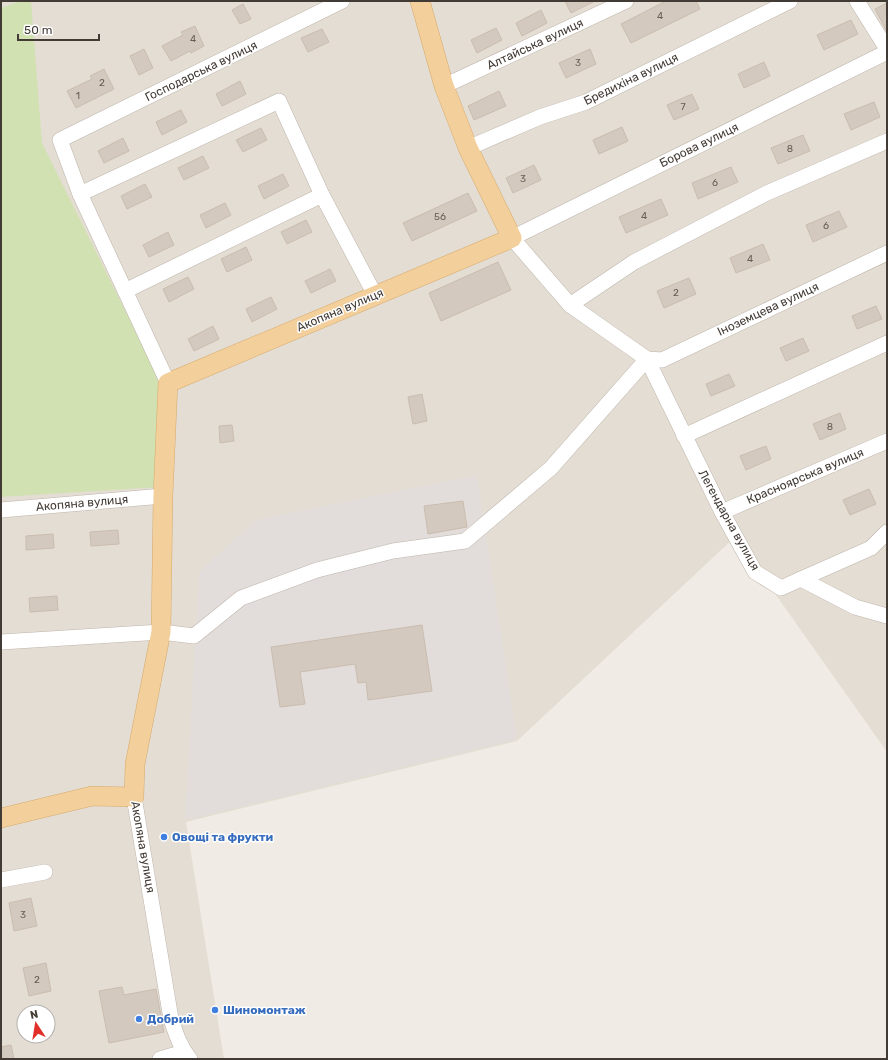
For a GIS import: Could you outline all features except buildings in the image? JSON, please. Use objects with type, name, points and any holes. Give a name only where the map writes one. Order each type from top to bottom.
[{"type":"main road","points":[[420,1],[444,86],[468,148],[512,238]]},
{"type":"main road","name":"Акопяна вулиця","points":[[134,797],[135,764],[161,632],[163,496],[168,383],[512,238]]},
{"type":"main road","points":[[1,818],[92,796],[134,797]]},
{"type":"street","name":"Господарська вулиця","points":[[60,140],[342,1]]},
{"type":"street","name":"Алтайська вулиця","points":[[444,86],[626,1]]},
{"type":"street","name":"Бредихіна вулиця","points":[[468,148],[540,117],[586,102],[790,1]]},
{"type":"street","points":[[858,1],[887,50]]},
{"type":"street","name":"Борова вулиця","points":[[512,238],[887,50]]},
{"type":"street","points":[[80,194],[279,101],[322,195],[375,295]]},
{"type":"street","name":"Акопяна вулиця","points":[[60,140],[80,194],[168,383]]},
{"type":"street","points":[[570,305],[634,262],[760,197],[887,141]]},
{"type":"street","points":[[125,291],[322,195]]},
{"type":"street","points":[[1,642],[161,632],[194,636],[241,598],[317,570],[393,552],[465,541],[551,468],[648,360],[570,305],[512,238]]},
{"type":"street","name":"Іноземцева вулиця","points":[[648,360],[662,360],[887,253]]},
{"type":"street","points":[[684,436],[887,343]]},
{"type":"street","name":"Легендарна вулиця","points":[[648,360],[722,512],[755,572],[781,588],[801,579]]},
{"type":"street","name":"Красноярська вулиця","points":[[722,512],[887,441]]},
{"type":"street","name":"Акопяна вулиця","points":[[1,510],[163,496]]},
{"type":"street","points":[[801,579],[871,548],[887,532]]},
{"type":"street","points":[[801,579],[855,607],[887,616]]},
{"type":"street","name":"Акопяна вулиця","points":[[134,797],[172,1019],[176,1037],[187,1055]]},
{"type":"street","points":[[1,880],[45,872]]},
{"type":"street","points":[[160,1059],[187,1055]]},
{"type":"shaded area","points":[[1,1],[887,1],[887,752],[735,537],[517,741],[186,822],[224,1059],[1,1059]]},
{"type":"shaded area","points":[[477,475],[517,739],[185,820],[199,572],[256,520]]},
{"type":"green space","points":[[22,1],[31,1],[42,143],[160,381],[159,487],[1,497],[1,8]]},
{"type":"place","name":"Овощі та фрукти","points":[[164,837]]},
{"type":"place","name":"Шиномонтаж","points":[[215,1010]]},
{"type":"place","name":"Добрий","points":[[139,1019]]}]
